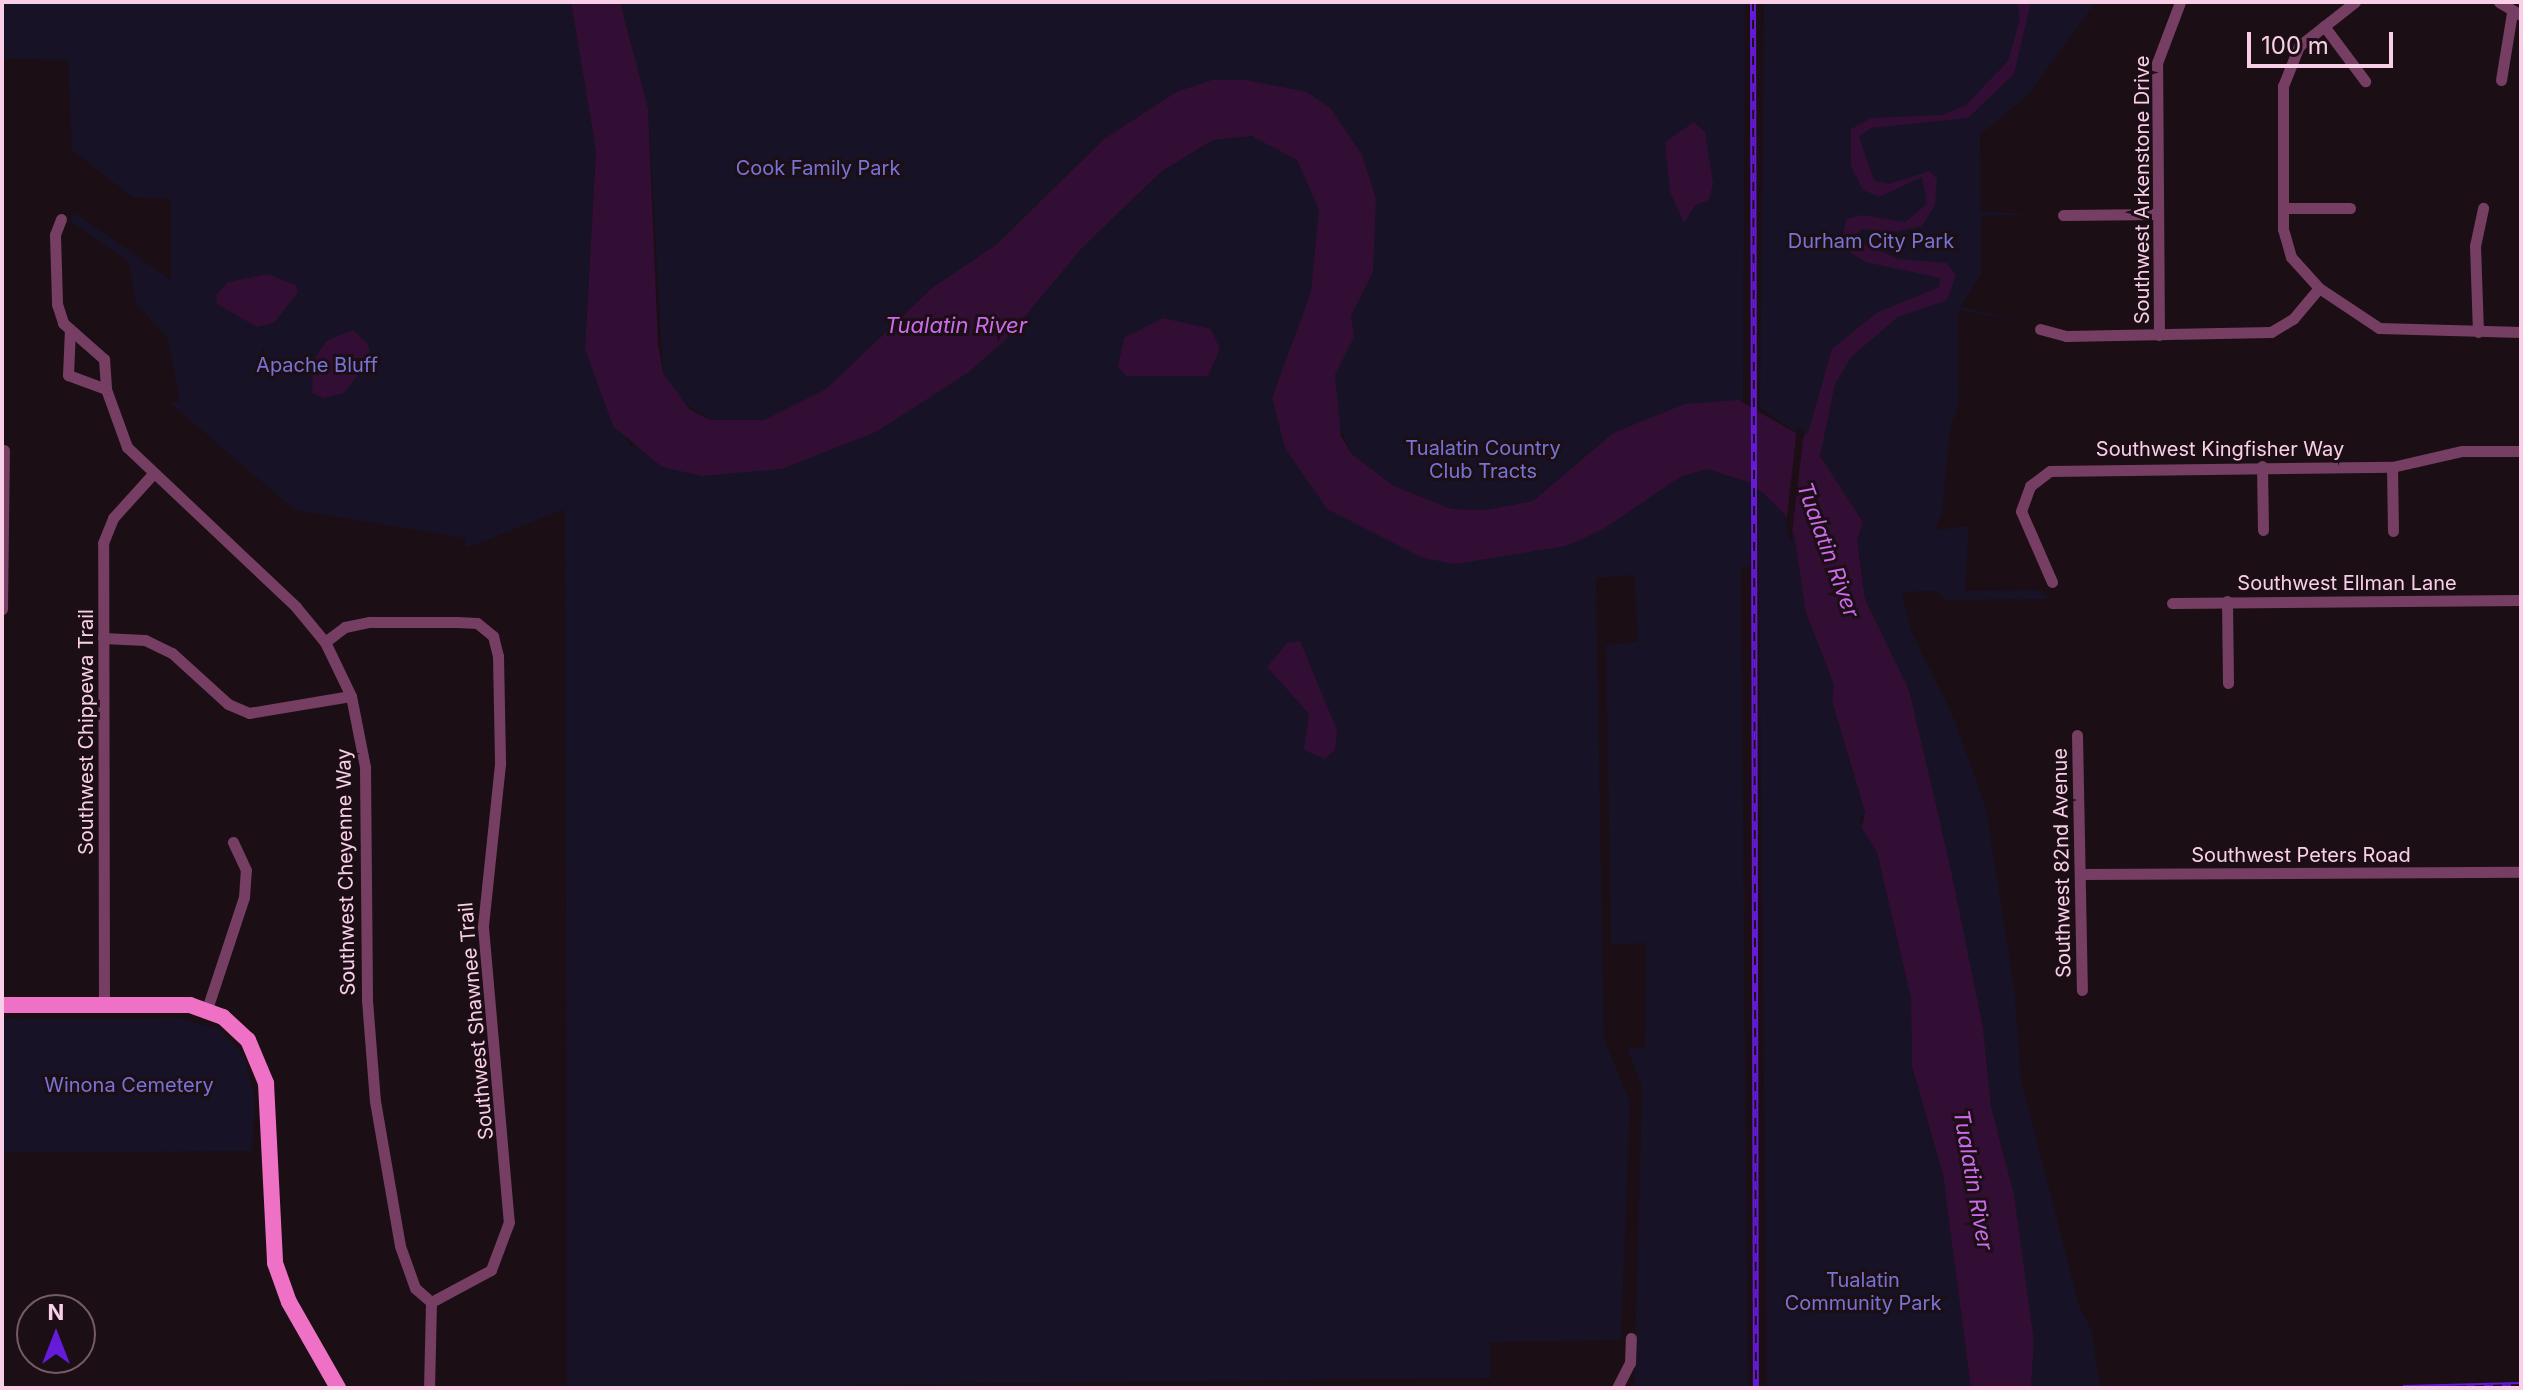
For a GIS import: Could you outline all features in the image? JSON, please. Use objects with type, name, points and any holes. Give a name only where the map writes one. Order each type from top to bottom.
[{"type":"main road","points":[[2,1005],[207,1009],[244,1034],[261,1065],[275,1263],[289,1302],[338,1388]]},
{"type":"street","name":"Southwest Arkenstone Drive","points":[[2159,335],[2157,63],[2180,2]]},
{"type":"street","points":[[2355,2],[2299,46],[2283,86],[2283,208],[2288,250],[2319,288],[2379,328],[2521,332]]},
{"type":"street","points":[[2499,2],[2517,14],[2501,80]]},
{"type":"street","points":[[2324,26],[2365,81]]},
{"type":"street","points":[[2283,208],[2350,208]]},
{"type":"street","points":[[2478,332],[2475,246],[2483,208]]},
{"type":"street","points":[[2063,215],[2158,214]]},
{"type":"street","name":"Southwest Cheyenne Way","points":[[61,219],[55,235],[57,304],[70,329],[104,359],[106,389],[127,447],[151,476],[296,607],[325,642],[351,696],[365,767],[367,1000],[375,1101],[400,1246],[415,1288],[431,1302]]},
{"type":"street","points":[[2040,329],[2066,336],[2271,332],[2293,319],[2319,288]]},
{"type":"street","name":"Southwest Cheyenne Way","points":[[70,329],[68,375],[106,389]]},
{"type":"street","points":[[2,609],[4,450]]},
{"type":"street","name":"Southwest Kingfisher Way","points":[[2052,582],[2021,511],[2030,486],[2050,471],[2262,466],[2392,467],[2462,451],[2521,451]]},
{"type":"street","points":[[2262,466],[2263,530]]},
{"type":"street","points":[[2392,467],[2393,531]]},
{"type":"street","name":"Southwest Chippewa Trail","points":[[104,1005],[103,543],[113,518],[151,476]]},
{"type":"street","name":"Southwest Ellman Lane","points":[[2172,603],[2521,600]]},
{"type":"street","points":[[2227,601],[2228,683]]},
{"type":"street","name":"Southwest Shawnee Trail","points":[[325,642],[345,627],[369,622],[477,623],[493,636],[498,656],[500,764],[483,927],[509,1222],[491,1270],[431,1302]]},
{"type":"street","points":[[103,638],[145,640],[172,653],[228,704],[249,713],[351,696]]},
{"type":"street","name":"Southwest 82nd Avenue","points":[[2077,735],[2082,990]]},
{"type":"street","points":[[207,1009],[244,897],[246,870],[233,842]]},
{"type":"street","name":"Southwest Peters Road","points":[[2081,874],[2521,872]]},
{"type":"street","points":[[429,1388],[431,1302]]},
{"type":"street","points":[[1617,1388],[1630,1363],[1631,1338]]},
{"type":"green space","points":[[2,2],[571,2],[596,151],[585,349],[630,446],[924,398],[969,372],[1005,340],[1083,247],[1162,171],[1213,140],[1252,136],[1277,144],[1176,92],[1104,139],[997,244],[932,288],[826,389],[764,420],[710,420],[673,396],[663,373],[648,108],[620,2],[1745,2],[1743,406],[1613,433],[1533,501],[1486,510],[1452,509],[1394,486],[1352,454],[1336,418],[1335,443],[1392,488],[1452,512],[1596,533],[1680,477],[1707,469],[1751,483],[1750,567],[1741,567],[1748,1388],[1634,1388],[1642,1088],[1627,1048],[1645,1047],[1646,943],[1611,945],[1606,645],[1638,642],[1634,575],[1596,578],[1604,1039],[1630,1102],[1621,1340],[1490,1342],[1491,1378],[567,1388],[565,509],[466,548],[465,538],[295,510],[171,404],[180,401],[168,338],[136,304],[129,262],[70,221],[75,213],[171,280],[171,199],[132,197],[72,150],[68,60],[2,59]]},
{"type":"green space","name":"Durham City Park","points":[[1764,2],[2096,2],[2028,95],[1980,135],[1981,211],[2039,215],[1981,216],[1981,275],[1961,306],[2022,322],[1958,310],[1959,404],[1950,428],[1942,514],[1934,530],[1969,526],[1965,591],[2036,590],[2054,599],[1945,600],[1936,591],[1902,592],[1912,633],[1953,716],[1986,808],[2015,994],[2021,1078],[2079,1306],[2092,1332],[2100,1388],[2031,1388],[2034,1341],[2014,1194],[1991,1107],[1983,1028],[1909,690],[1865,599],[1857,539],[1863,522],[1821,460],[1822,450],[1760,408]]},
{"type":"green space","name":"Tualatin Community Park","points":[[1758,489],[1787,517],[1794,535],[1806,613],[1834,685],[1832,701],[1865,813],[1860,819],[1877,852],[1911,998],[1912,1066],[1943,1175],[1971,1388],[1767,1388]]},
{"type":"green space","name":"Winona Cemetery","points":[[179,1018],[218,1029],[244,1055],[255,1100],[252,1151],[2,1153],[2,1019]]},
{"type":"water","name":"Tualatin River","points":[[571,2],[620,2],[648,108],[658,344],[663,373],[689,409],[710,420],[764,420],[826,389],[932,288],[997,244],[1104,139],[1176,92],[1212,80],[1245,80],[1307,92],[1330,108],[1362,155],[1376,199],[1373,272],[1351,316],[1354,337],[1335,375],[1341,436],[1352,454],[1394,486],[1452,509],[1486,510],[1533,501],[1613,433],[1685,404],[1738,400],[1803,437],[1808,433],[1832,349],[1876,313],[1939,287],[1940,278],[1865,262],[1841,246],[1846,219],[1862,215],[1905,222],[1927,204],[1922,177],[1879,197],[1863,190],[1851,166],[1851,129],[1871,118],[1942,115],[1966,105],[2008,61],[2020,19],[2017,2],[2031,2],[2014,74],[1968,118],[1871,128],[1859,137],[1874,180],[1889,184],[1930,171],[1937,179],[1935,205],[1922,226],[1895,232],[1862,229],[1851,239],[1899,259],[1947,263],[1956,276],[1947,300],[1898,317],[1851,357],[1835,384],[1820,456],[1863,522],[1857,540],[1865,599],[1909,690],[1949,861],[1983,1028],[1991,1107],[2014,1194],[2034,1341],[2031,1388],[1971,1388],[1943,1175],[1912,1066],[1911,998],[1877,852],[1862,828],[1865,812],[1832,701],[1834,685],[1806,613],[1794,535],[1787,517],[1765,495],[1751,483],[1707,469],[1680,477],[1602,530],[1566,546],[1455,564],[1423,558],[1327,509],[1285,448],[1272,398],[1311,292],[1319,210],[1297,160],[1252,136],[1213,140],[1162,171],[1083,247],[1005,340],[969,372],[876,432],[782,469],[702,476],[662,467],[613,426],[585,349],[596,151]]},
{"type":"water","points":[[1694,122],[1705,132],[1713,183],[1709,200],[1695,205],[1684,223],[1670,192],[1665,142]]},
{"type":"water","points":[[268,274],[296,285],[298,292],[274,323],[257,327],[217,304],[216,295],[228,282]]},
{"type":"water","points":[[1163,318],[1211,329],[1220,349],[1208,376],[1126,376],[1118,367],[1124,338]]},
{"type":"water","points":[[353,330],[368,344],[371,358],[344,393],[323,398],[312,393],[313,361],[326,341]]},
{"type":"water","points":[[1300,641],[1337,730],[1335,750],[1325,759],[1304,750],[1309,714],[1267,667],[1287,643]]},
{"type":"pier","points":[[1797,428],[1804,431],[1791,542],[1786,525]]},
{"type":"railway","points":[[1753,2],[1756,1388]]},
{"type":"railway","points":[[2403,1388],[2521,1385]]},
{"type":"park label","name":"Cook Family Park","points":[[818,168]]},
{"type":"park label","name":"Apache Bluff","points":[[317,365]]},
{"type":"park label","name":"Tualatin Country Club Tracts","points":[[1483,460]]}]
